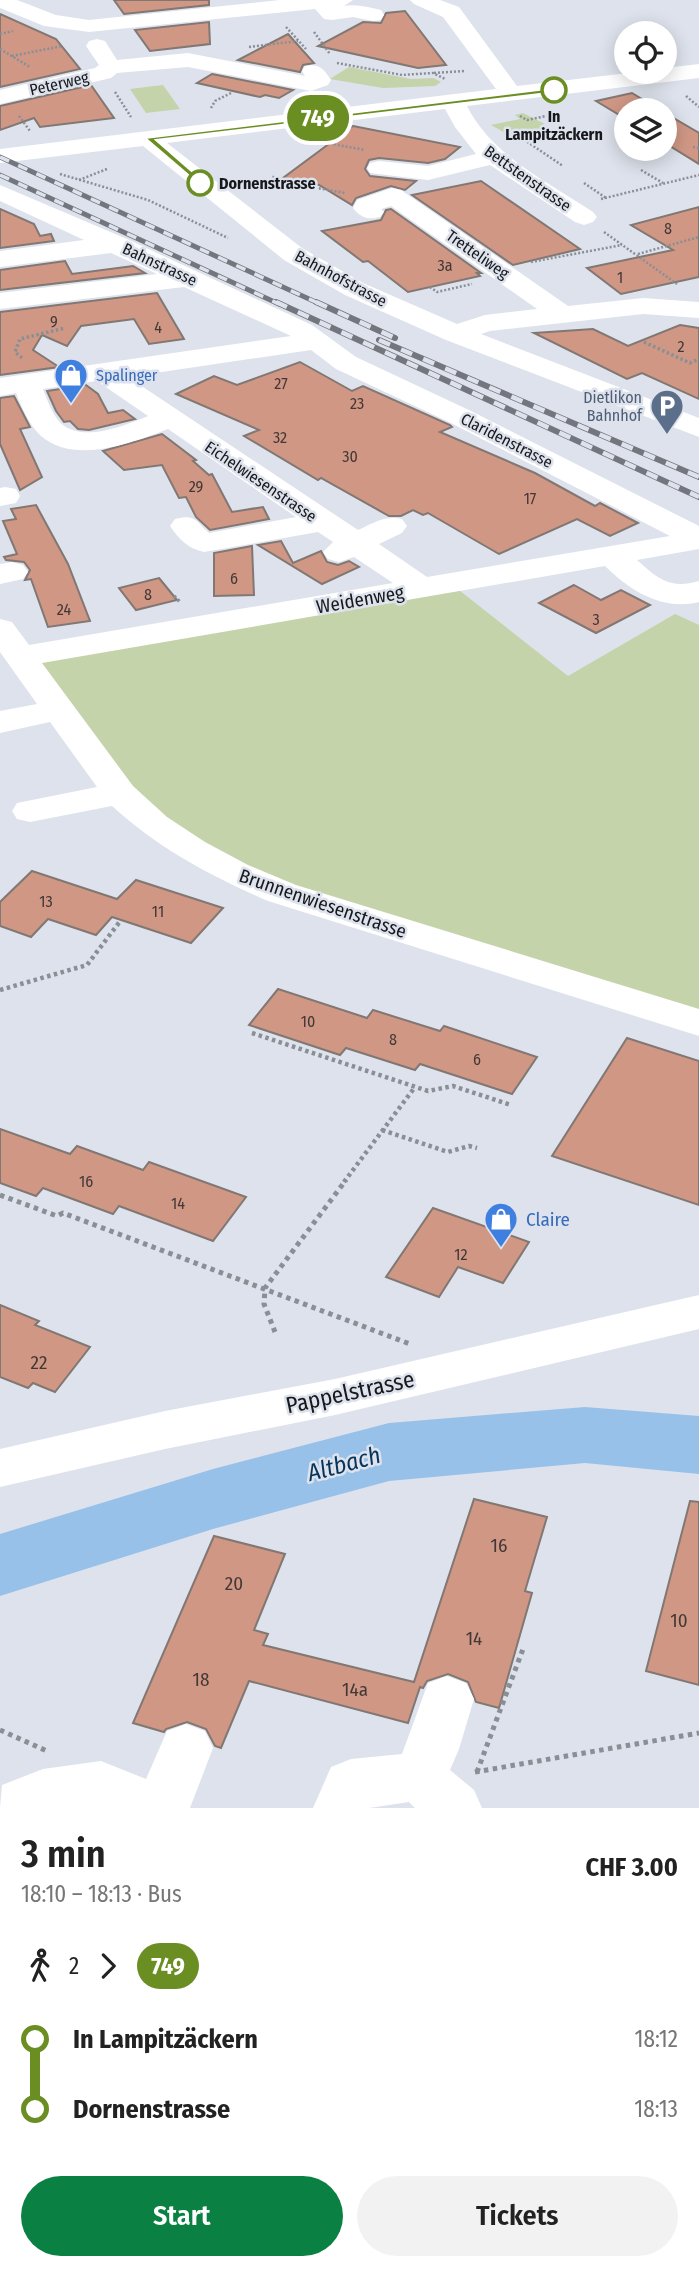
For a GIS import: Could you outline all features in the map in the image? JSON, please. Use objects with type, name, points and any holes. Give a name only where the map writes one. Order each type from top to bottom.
[{"type":"street","points":[[421,0],[451,12],[511,94]]},
{"type":"street","points":[[0,1],[52,21],[89,26],[214,7],[331,5],[373,15]]},
{"type":"street","name":"Peterweg","points":[[5,103],[106,60],[93,39],[89,26]]},
{"type":"street","points":[[451,44],[475,45]]},
{"type":"street","points":[[172,60],[218,53]]},
{"type":"street","points":[[53,89],[94,79],[106,60],[188,60],[233,76],[311,84],[320,80],[313,71]]},
{"type":"street","points":[[0,156],[456,107],[511,94],[699,71]]},
{"type":"street","name":"Bettstenstrasse","points":[[456,107],[486,150],[577,212]]},
{"type":"street","name":"Bahnhofstrasse","points":[[149,138],[200,183],[293,254],[354,289],[456,334],[699,428]]},
{"type":"street","points":[[379,168],[428,173],[486,150],[511,144],[569,175]]},
{"type":"street","name":"Bahnstrasse","points":[[0,192],[118,244],[302,331],[317,341]]},
{"type":"street","name":"Tretteliweg","points":[[371,212],[366,205],[394,196],[562,314]]},
{"type":"street","points":[[0,259],[118,244]]},
{"type":"street","points":[[0,301],[190,278]]},
{"type":"street","points":[[456,334],[485,323],[562,314],[643,306],[693,309]]},
{"type":"street","points":[[220,417],[105,440],[81,440],[58,435],[49,428],[35,378],[102,372],[176,350],[317,341]]},
{"type":"street","name":"Claridenstrasse","points":[[317,341],[346,363],[461,417],[699,539]]},
{"type":"street","name":"Eichelwiesenstrasse","points":[[102,372],[322,522],[342,559],[422,588]]},
{"type":"street","points":[[230,460],[260,448]]},
{"type":"street","points":[[186,526],[195,538],[204,543],[322,522]]},
{"type":"street","points":[[358,599],[342,559],[391,527]]},
{"type":"street","name":"Weidenweg","points":[[7,641],[103,631],[230,608],[358,599],[699,539]]},
{"type":"street","points":[[613,555],[624,567],[647,583],[669,593],[684,596],[699,591]]},
{"type":"street","points":[[567,563],[617,590]]},
{"type":"street","name":"Brunnenwiesenstrasse","points":[[7,641],[120,794],[154,825],[192,850],[235,873],[282,892],[699,1023]]},
{"type":"street","points":[[0,722],[60,710]]},
{"type":"street","points":[[30,811],[120,794]]},
{"type":"street","name":"Pappelstrasse","points":[[0,1468],[165,1430],[335,1397],[699,1312]]},
{"type":"street","points":[[341,1808],[351,1784],[450,1786],[432,1749],[447,1699]]},
{"type":"street","points":[[162,1808],[186,1748]]},
{"type":"street","points":[[20,1808],[22,1803],[43,1794],[101,1786],[153,1808]]},
{"type":"path","points":[[331,5],[335,18],[314,31],[337,63],[402,75],[433,73],[456,107]]},
{"type":"path","points":[[12,56],[65,46]]},
{"type":"path","points":[[5,103],[32,133],[24,134]]},
{"type":"path","points":[[517,135],[569,175],[607,198]]},
{"type":"path","points":[[693,147],[699,148]]},
{"type":"path","points":[[78,181],[104,170]]},
{"type":"path","points":[[641,170],[664,184]]},
{"type":"path","points":[[58,173],[148,200],[232,240]]},
{"type":"path","points":[[577,212],[607,198],[699,175]]},
{"type":"path","points":[[274,176],[271,179],[352,194]]},
{"type":"path","points":[[577,212],[683,288],[693,309]]},
{"type":"path","points":[[637,254],[699,237]]},
{"type":"path","points":[[430,287],[437,292],[514,278],[623,244]]},
{"type":"path","points":[[35,378],[15,352],[16,344],[29,335],[65,328]]},
{"type":"path","points":[[644,342],[690,363],[699,359]]},
{"type":"path","points":[[0,989],[87,965],[121,920]]},
{"type":"path","points":[[252,1033],[428,1091],[453,1086],[511,1105]]},
{"type":"path","points":[[275,1332],[264,1304],[265,1288],[415,1087]]},
{"type":"path","points":[[382,1130],[448,1152],[469,1146],[477,1148]]},
{"type":"path","points":[[0,1195],[57,1216],[63,1213],[410,1344]]},
{"type":"path","points":[[450,1786],[523,1649]]},
{"type":"path","points":[[450,1786],[699,1733]]},
{"type":"green space","points":[[349,67],[411,79],[434,78],[441,82],[435,86],[383,88],[330,79]]},
{"type":"green space","points":[[163,85],[180,109],[146,113],[130,89]]},
{"type":"green space","points":[[523,113],[545,124],[540,126],[544,129],[511,136],[491,125],[520,119],[515,115]]},
{"type":"green space","points":[[450,583],[568,676],[675,614],[699,625],[699,1023],[325,906],[154,825],[20,657]]},
{"type":"building","points":[[114,0],[209,0],[209,5],[124,14]]},
{"type":"building","points":[[405,11],[446,65],[418,68],[318,46],[363,22],[381,23],[386,13]]},
{"type":"building","points":[[0,14],[56,39],[80,69],[0,87]]},
{"type":"building","points":[[209,22],[210,44],[150,51],[135,30]]},
{"type":"building","points":[[288,34],[314,63],[303,65],[300,72],[238,60]]},
{"type":"building","points":[[212,74],[293,90],[279,98],[265,95],[260,97],[197,83]]},
{"type":"building","points":[[91,85],[114,118],[40,127],[34,118],[0,130],[0,106]]},
{"type":"building","points":[[632,93],[640,98],[614,98],[614,112],[596,101]]},
{"type":"building","points":[[677,120],[699,133],[699,164],[677,150]]},
{"type":"building","points":[[353,126],[460,147],[445,159],[428,163],[379,158],[369,160],[365,169],[370,176],[416,181],[405,190],[391,186],[356,198],[352,205],[319,185],[283,178]]},
{"type":"building","points":[[481,181],[580,249],[513,265],[412,195]]},
{"type":"building","points":[[699,207],[699,277],[621,294],[587,268],[673,250],[631,225]]},
{"type":"building","points":[[0,209],[34,224],[40,236],[51,234],[54,241],[0,248]]},
{"type":"building","points":[[391,209],[481,273],[477,273],[480,276],[408,292],[368,261],[363,262],[322,231],[381,220],[386,210]]},
{"type":"building","points":[[65,261],[72,274],[133,266],[145,273],[0,290],[0,270]]},
{"type":"building","points":[[157,293],[184,339],[149,344],[134,319],[81,326],[67,346],[42,335],[33,350],[59,367],[0,375],[0,312]]},
{"type":"building","points":[[680,325],[699,328],[699,399],[642,373],[627,379],[534,333],[593,329],[628,346]]},
{"type":"building","points":[[300,362],[352,391],[363,386],[450,425],[452,427],[440,432],[535,473],[595,506],[600,503],[638,523],[610,536],[577,519],[499,554],[428,513],[423,515],[413,510],[401,516],[389,516],[321,478],[318,480],[244,436],[259,430],[176,394],[214,376],[237,385]]},
{"type":"building","points":[[86,385],[98,394],[108,413],[123,410],[135,419],[89,430],[78,429],[70,421],[64,422],[47,391]]},
{"type":"building","points":[[14,396],[30,427],[20,429],[42,477],[20,490],[0,444],[0,398]]},
{"type":"building","points":[[162,434],[196,460],[193,461],[209,475],[212,474],[232,512],[263,507],[269,519],[210,530],[196,517],[186,497],[179,498],[162,465],[124,470],[103,451]]},
{"type":"building","points":[[36,505],[68,564],[90,621],[48,627],[31,579],[25,580],[30,570],[24,562],[6,560],[4,557],[17,554],[3,521],[16,519],[11,509]]},
{"type":"building","points":[[281,541],[293,563],[321,551],[327,562],[338,565],[349,561],[359,567],[322,584],[258,545]]},
{"type":"building","points":[[252,546],[254,595],[214,596],[214,553]]},
{"type":"building","points":[[159,578],[177,600],[136,610],[119,588]]},
{"type":"building","points":[[574,585],[601,600],[621,590],[650,605],[596,633],[539,603]]},
{"type":"building","points":[[32,871],[117,899],[136,880],[223,908],[191,943],[112,917],[96,935],[48,919],[31,937],[0,926],[0,902]]},
{"type":"building","points":[[278,989],[367,1018],[373,1010],[440,1031],[444,1026],[537,1057],[512,1094],[420,1064],[415,1070],[346,1048],[340,1055],[249,1025]]},
{"type":"building","points":[[627,1038],[699,1061],[699,1205],[552,1156]]},
{"type":"building","points":[[0,1129],[70,1154],[77,1146],[143,1170],[149,1162],[246,1197],[213,1241],[119,1206],[113,1214],[43,1188],[36,1196],[0,1183]]},
{"type":"building","points":[[433,1208],[529,1242],[503,1283],[458,1267],[439,1297],[386,1277]]},
{"type":"building","points":[[0,1305],[39,1321],[35,1325],[90,1347],[55,1392],[33,1383],[28,1388],[0,1377]]},
{"type":"building","points":[[474,1499],[547,1517],[525,1591],[532,1593],[499,1708],[476,1702],[468,1682],[448,1674],[427,1681],[423,1688],[420,1687],[408,1723],[249,1681],[221,1748],[215,1746],[206,1729],[187,1722],[164,1732],[133,1723],[214,1536],[285,1554],[254,1630],[268,1634],[263,1645],[414,1682]]},
{"type":"building","points":[[690,1501],[699,1502],[699,1685],[646,1671]]},
{"type":"waterway","name":"Altbach","points":[[0,1565],[213,1499],[389,1452],[585,1435],[699,1445]]},
{"type":"railway","points":[[0,157],[320,304]]},
{"type":"railway","points":[[0,175],[279,304]]},
{"type":"railway","points":[[276,302],[699,497]]},
{"type":"railway","points":[[316,302],[395,338]]},
{"type":"railway","points":[[379,340],[699,477]]},
{"type":"bus line","name":"749","points":[[200,183],[149,138],[554,90]]},
{"type":"place","name":"In Lampitzäckern","points":[[554,90]]},
{"type":"place","name":"Dornenstrasse","points":[[200,183]]},
{"type":"place","name":"Spalinger","points":[[71,405]]},
{"type":"place","name":"Dietlikon Bahnhof","points":[[667,436]]},
{"type":"place","name":"Claire","points":[[501,1249]]}]
